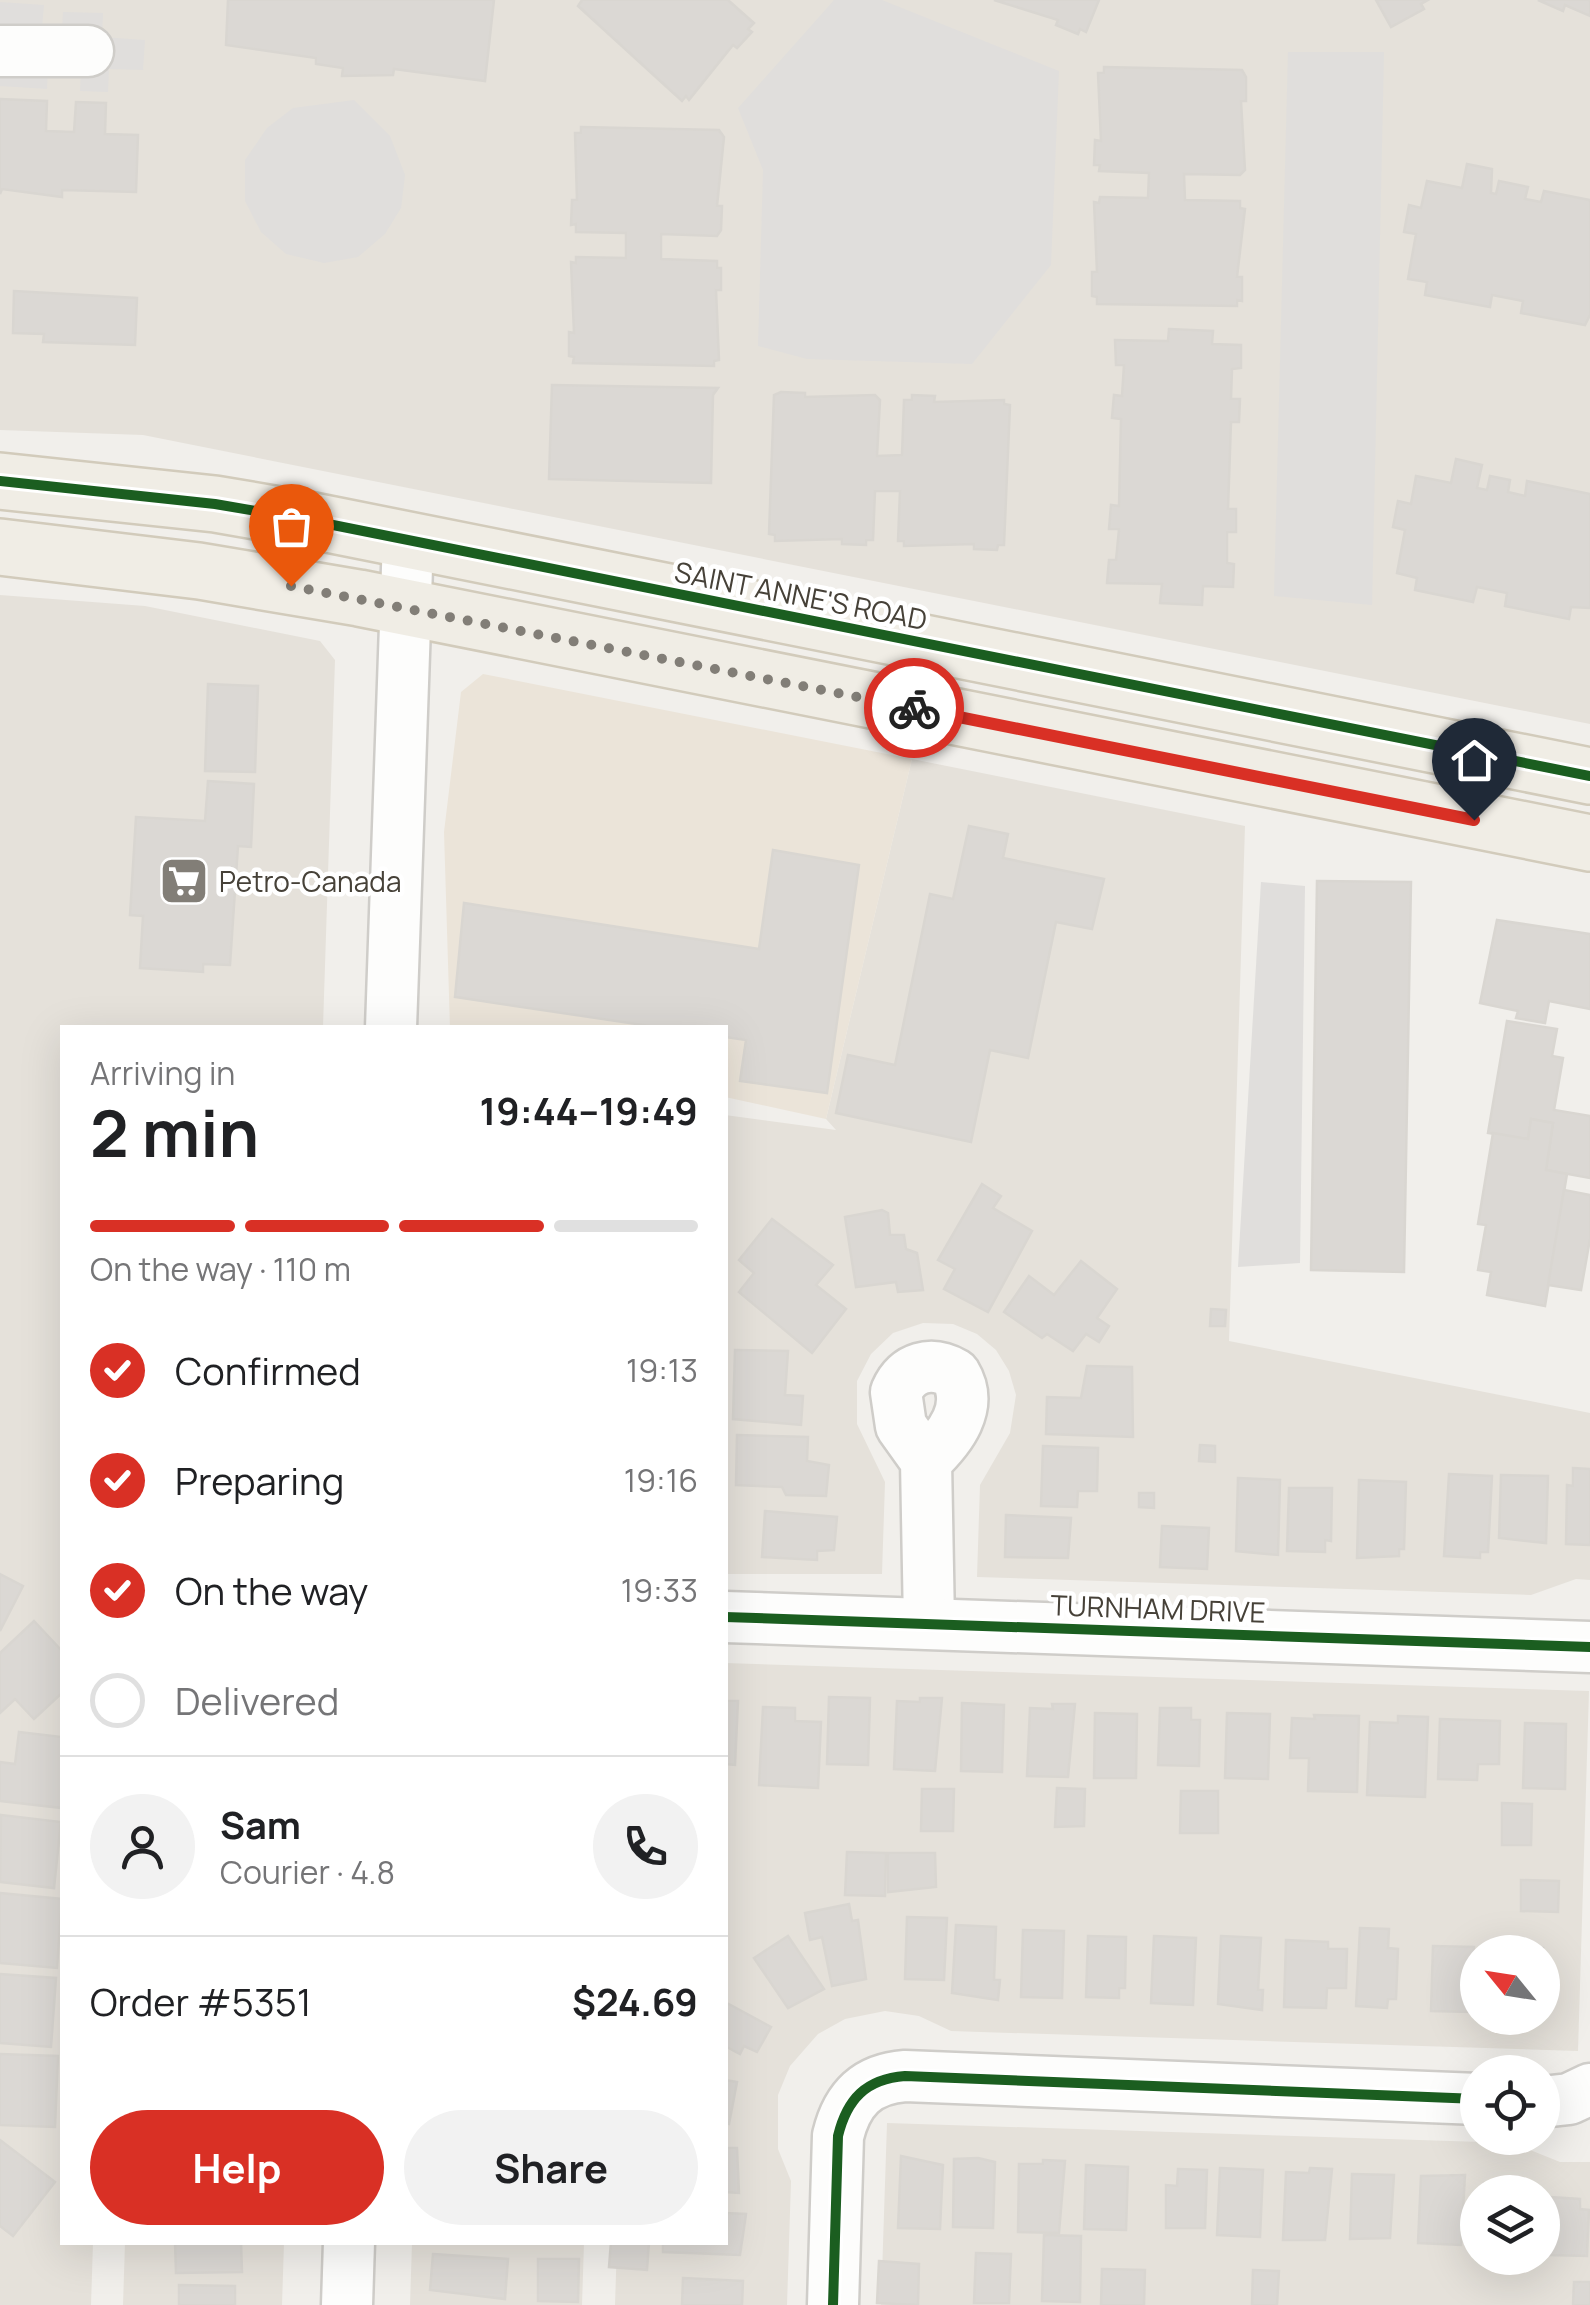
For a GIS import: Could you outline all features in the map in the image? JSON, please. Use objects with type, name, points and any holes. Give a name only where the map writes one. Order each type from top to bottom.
[{"type":"main road","name":"SAINT ANNE'S ROAD","points":[[0,481],[215,504],[408,538],[1590,776]]},
{"type":"main road","points":[[0,547],[199,571],[406,608],[1590,843]]},
{"type":"main road","points":[[660,658],[710,600]]},
{"type":"street","points":[[0,51],[88,51]]},
{"type":"street","points":[[391,1025],[408,538]]},
{"type":"street","points":[[926,1461],[929,1623]]},
{"type":"street","name":"TURNHAM DRIVE","points":[[728,1617],[1590,1647]]},
{"type":"street","points":[[833,2305],[838,2136],[843,2115],[857,2093],[875,2082],[904,2076],[1460,2098]]},
{"type":"street","points":[[1560,2100],[1590,2089]]},
{"type":"street","points":[[346,2305],[348,2245]]},
{"type":"shaded area","points":[[0,0],[1590,0],[1590,724],[143,435],[0,430]]},
{"type":"shaded area","points":[[834,0],[882,0],[1059,71],[1051,265],[972,364],[807,359],[758,346],[763,170],[738,108]]},
{"type":"shaded area","points":[[0,2],[44,5],[42,27],[62,29],[63,12],[103,13],[102,37],[145,40],[143,70],[109,69],[108,92],[80,91],[81,68],[48,66],[47,89],[0,86]]},
{"type":"shaded area","points":[[1288,52],[1384,52],[1372,605],[1274,596]]},
{"type":"shaded area","points":[[354,100],[390,136],[405,175],[401,208],[385,234],[358,257],[324,263],[286,254],[261,232],[245,201],[245,160],[267,128],[293,108]]},
{"type":"shaded area","points":[[0,595],[145,606],[320,641],[335,660],[323,1025],[60,1025],[60,2245],[93,2245],[91,2305],[0,2305]]},
{"type":"shaded area","points":[[483,674],[912,759],[826,1119],[728,1098],[728,1025],[450,1025],[444,832],[461,692]]},
{"type":"shaded area","points":[[912,759],[1245,826],[1229,1341],[1590,1413],[1590,1580],[1576,1579],[1531,1595],[977,1577],[980,1485],[1010,1433],[1016,1395],[1009,1371],[996,1350],[977,1334],[953,1324],[923,1323],[893,1333],[871,1354],[857,1381],[857,1424],[885,1482],[882,1574],[728,1574],[728,1115],[836,1130],[826,1119]]},
{"type":"shaded area","points":[[1261,882],[1305,886],[1300,1263],[1238,1267]]},
{"type":"shaded area","points":[[728,1663],[1589,1691],[1578,2051],[951,2031],[919,2016],[885,2011],[845,2019],[818,2034],[790,2066],[778,2095],[778,2149],[791,2181],[787,2305],[615,2305],[617,2245],[728,2245]]},
{"type":"shaded area","points":[[887,2123],[1460,2141],[1460,2155],[1543,2155],[1560,2162],[1590,2162],[1590,2305],[881,2305]]},
{"type":"shaded area","points":[[125,2245],[284,2245],[282,2305],[123,2305]]},
{"type":"shaded area","points":[[412,2245],[584,2245],[582,2305],[410,2305]]},
{"type":"building","points":[[228,0],[494,0],[485,81],[394,69],[393,75],[342,76],[343,68],[316,64],[316,58],[226,45]]},
{"type":"building","points":[[582,0],[728,0],[754,23],[748,29],[752,32],[737,48],[733,45],[689,100],[686,96],[682,101],[578,6]]},
{"type":"building","points":[[994,0],[1099,0],[1086,32],[1080,29],[1078,34],[1056,25],[1058,20]]},
{"type":"building","points":[[1376,0],[1428,0],[1421,4],[1424,9],[1391,27]]},
{"type":"building","points":[[1538,0],[1590,0],[1590,16],[1565,5],[1563,11]]},
{"type":"building","points":[[1104,67],[1242,70],[1246,77],[1246,101],[1241,101],[1245,170],[1240,175],[1184,174],[1185,200],[1240,201],[1240,208],[1245,209],[1237,277],[1242,277],[1242,301],[1237,300],[1237,306],[1097,304],[1097,297],[1092,296],[1092,272],[1097,272],[1094,202],[1099,203],[1100,197],[1148,198],[1149,173],[1099,171],[1100,165],[1094,165],[1095,140],[1101,141],[1098,73],[1104,73]]},
{"type":"building","points":[[0,99],[47,101],[46,131],[74,132],[76,102],[106,103],[105,134],[138,135],[136,192],[62,190],[62,197],[2,189],[0,194]]},
{"type":"building","points":[[581,127],[719,130],[724,137],[717,206],[722,206],[721,230],[717,236],[661,234],[661,259],[717,261],[717,268],[721,268],[721,290],[716,290],[719,360],[714,361],[714,366],[573,363],[574,357],[569,356],[569,332],[574,333],[571,262],[576,263],[576,257],[626,258],[626,233],[576,232],[576,224],[571,225],[572,200],[577,200],[575,133],[581,133]]},
{"type":"building","points":[[1467,164],[1492,169],[1491,193],[1496,194],[1499,181],[1528,187],[1525,199],[1541,202],[1544,191],[1590,200],[1590,315],[1585,325],[1521,313],[1523,301],[1492,295],[1490,307],[1425,295],[1427,282],[1408,279],[1416,234],[1404,232],[1409,205],[1421,208],[1427,181],[1462,188]]},
{"type":"building","points":[[14,291],[137,298],[135,345],[43,342],[44,334],[13,333]]},
{"type":"building","points":[[1169,329],[1213,331],[1212,344],[1241,345],[1241,368],[1232,369],[1231,399],[1240,399],[1239,422],[1231,422],[1228,509],[1236,509],[1236,532],[1227,532],[1227,563],[1234,564],[1233,587],[1203,586],[1202,605],[1160,603],[1162,584],[1107,583],[1109,560],[1116,560],[1119,529],[1109,529],[1111,505],[1119,506],[1121,419],[1112,418],[1114,395],[1122,396],[1124,365],[1116,365],[1115,340],[1168,341]]},
{"type":"building","points":[[552,385],[718,388],[713,395],[711,483],[549,479]]},
{"type":"building","points":[[805,393],[805,397],[875,395],[880,400],[877,456],[902,455],[904,400],[912,400],[912,395],[935,396],[934,402],[1004,400],[1004,404],[1010,405],[1004,545],[998,545],[997,550],[974,549],[974,544],[904,546],[904,541],[898,541],[900,491],[875,491],[873,540],[866,540],[866,545],[842,544],[842,539],[775,541],[775,535],[769,534],[774,395]]},
{"type":"building","points":[[1456,459],[1482,465],[1477,488],[1487,490],[1490,476],[1510,480],[1508,492],[1525,496],[1527,481],[1590,494],[1590,608],[1571,607],[1569,619],[1505,606],[1507,593],[1477,587],[1473,602],[1415,590],[1417,578],[1397,573],[1405,530],[1393,527],[1398,501],[1411,504],[1416,476],[1451,483]]},
{"type":"building","points":[[208,684],[258,686],[255,772],[205,771]]},
{"type":"building","name":"Petro-Canada","points":[[208,781],[254,784],[251,847],[238,846],[230,965],[203,964],[203,972],[140,968],[143,916],[130,915],[136,817],[205,821]]},
{"type":"building","points":[[969,826],[1008,834],[1003,858],[1104,879],[1092,929],[1056,922],[1028,1058],[990,1050],[971,1142],[836,1113],[848,1055],[895,1065],[930,894],[953,899]]},
{"type":"building","points":[[773,850],[859,865],[827,1093],[740,1081],[746,1040],[728,1037],[728,1025],[643,1025],[455,997],[464,903],[759,949]]},
{"type":"building","points":[[1317,881],[1411,882],[1404,1272],[1311,1270]]},
{"type":"building","points":[[1497,920],[1590,934],[1590,1009],[1549,1001],[1545,1023],[1516,1018],[1518,1011],[1480,1003]]},
{"type":"building","points":[[1507,1021],[1557,1029],[1552,1056],[1563,1058],[1554,1110],[1590,1116],[1590,1178],[1546,1170],[1553,1123],[1531,1119],[1528,1139],[1488,1133]]},
{"type":"building","points":[[1531,1119],[1553,1123],[1546,1170],[1567,1174],[1545,1306],[1487,1295],[1491,1272],[1478,1270],[1486,1225],[1478,1224],[1493,1133],[1528,1139]]},
{"type":"building","points":[[982,1184],[1001,1196],[993,1208],[1032,1231],[988,1312],[944,1289],[955,1269],[938,1260]]},
{"type":"building","points":[[1564,1190],[1590,1195],[1590,1239],[1581,1290],[1548,1285]]},
{"type":"building","points":[[882,1210],[888,1213],[890,1235],[904,1235],[906,1249],[917,1253],[923,1290],[898,1292],[896,1282],[856,1287],[845,1217]]},
{"type":"building","points":[[772,1219],[833,1265],[816,1285],[846,1309],[812,1353],[739,1292],[754,1273],[739,1260]]},
{"type":"building","points":[[1081,1261],[1117,1289],[1097,1318],[1109,1326],[1099,1342],[1086,1334],[1073,1351],[1047,1334],[1042,1338],[1004,1312],[1029,1276],[1054,1295]]},
{"type":"building","points":[[1211,1309],[1226,1310],[1225,1326],[1210,1326]]},
{"type":"building","points":[[735,1350],[788,1351],[785,1395],[803,1396],[801,1425],[733,1419]]},
{"type":"building","points":[[1087,1366],[1132,1367],[1133,1437],[1046,1434],[1047,1397],[1081,1398]]},
{"type":"building","points":[[737,1435],[808,1437],[807,1461],[829,1465],[826,1496],[786,1495],[782,1487],[736,1485]]},
{"type":"building","points":[[1200,1445],[1215,1446],[1215,1462],[1199,1461]]},
{"type":"building","points":[[1043,1446],[1098,1448],[1097,1491],[1078,1491],[1077,1507],[1041,1506]]},
{"type":"building","points":[[1573,1468],[1590,1469],[1590,1545],[1566,1544],[1567,1485],[1573,1486]]},
{"type":"building","points":[[1449,1474],[1492,1476],[1488,1552],[1480,1552],[1480,1558],[1444,1556]]},
{"type":"building","points":[[1501,1475],[1548,1476],[1546,1543],[1499,1538]]},
{"type":"building","points":[[1238,1478],[1280,1480],[1278,1555],[1236,1551]]},
{"type":"building","points":[[1359,1480],[1406,1482],[1404,1549],[1399,1549],[1399,1556],[1357,1558]]},
{"type":"building","points":[[1289,1488],[1332,1488],[1331,1541],[1325,1540],[1325,1552],[1287,1551]]},
{"type":"building","points":[[1139,1493],[1154,1493],[1154,1508],[1139,1507]]},
{"type":"building","points":[[765,1511],[837,1517],[834,1550],[817,1551],[817,1560],[762,1557]]},
{"type":"building","points":[[1006,1515],[1071,1518],[1068,1558],[1005,1557]]},
{"type":"building","points":[[1162,1526],[1209,1528],[1207,1569],[1160,1567]]},
{"type":"building","points":[[0,1574],[23,1586],[0,1631]]},
{"type":"building","points":[[34,1621],[60,1649],[60,1695],[34,1719],[15,1699],[0,1713],[0,1653]]},
{"type":"building","points":[[829,1697],[870,1698],[868,1765],[827,1764]]},
{"type":"building","points":[[920,1698],[942,1698],[935,1771],[894,1769],[897,1701],[920,1702]]},
{"type":"building","points":[[728,1701],[738,1701],[735,1765],[728,1764]]},
{"type":"building","points":[[962,1703],[1004,1705],[1002,1772],[961,1771]]},
{"type":"building","points":[[1052,1704],[1075,1704],[1068,1777],[1027,1776],[1030,1708],[1053,1709]]},
{"type":"building","points":[[763,1707],[795,1708],[795,1721],[821,1722],[818,1788],[759,1785]]},
{"type":"building","points":[[1160,1708],[1191,1708],[1191,1720],[1200,1720],[1199,1766],[1158,1765]]},
{"type":"building","points":[[1095,1713],[1137,1714],[1136,1778],[1094,1778]]},
{"type":"building","points":[[1227,1713],[1270,1714],[1268,1779],[1225,1778]]},
{"type":"building","points":[[1314,1715],[1359,1716],[1357,1792],[1308,1791],[1309,1758],[1290,1758],[1292,1718],[1315,1719]]},
{"type":"building","points":[[1398,1716],[1428,1717],[1425,1797],[1367,1795],[1370,1722],[1398,1723]]},
{"type":"building","points":[[1440,1719],[1500,1721],[1499,1764],[1478,1764],[1477,1780],[1438,1779]]},
{"type":"building","points":[[1525,1723],[1566,1724],[1565,1789],[1523,1788]]},
{"type":"building","points":[[19,1732],[60,1737],[60,1808],[0,1801],[0,1762],[15,1764]]},
{"type":"building","points":[[1057,1788],[1085,1789],[1084,1826],[1055,1827]]},
{"type":"building","points":[[922,1789],[954,1789],[953,1831],[921,1831]]},
{"type":"building","points":[[1181,1791],[1218,1791],[1218,1833],[1180,1833]]},
{"type":"building","points":[[1502,1803],[1532,1804],[1531,1845],[1502,1845]]},
{"type":"building","points":[[1,1815],[60,1822],[54,1888],[0,1882]]},
{"type":"building","points":[[847,1852],[886,1853],[885,1896],[845,1895]]},
{"type":"building","points":[[888,1853],[935,1853],[936,1887],[888,1892]]},
{"type":"building","points":[[1521,1880],[1559,1881],[1558,1912],[1521,1911]]},
{"type":"building","points":[[0,1893],[60,1899],[57,1968],[0,1963]]},
{"type":"building","points":[[849,1904],[852,1921],[858,1920],[866,1979],[832,1986],[822,1937],[810,1940],[805,1913]]},
{"type":"building","points":[[907,1917],[947,1918],[944,1980],[905,1979]]},
{"type":"building","points":[[956,1925],[996,1927],[994,1980],[1000,1980],[998,2000],[952,1993]]},
{"type":"building","points":[[1360,1928],[1389,1929],[1388,1948],[1398,1949],[1396,1999],[1388,1999],[1387,2008],[1356,2006]]},
{"type":"building","points":[[1023,1930],[1064,1931],[1062,1998],[1021,1997]]},
{"type":"building","points":[[788,1936],[824,1989],[788,2008],[754,1958]]},
{"type":"building","points":[[1088,1936],[1126,1937],[1125,1988],[1119,1988],[1119,1998],[1086,1997]]},
{"type":"building","points":[[1154,1936],[1196,1938],[1193,2005],[1151,2003]]},
{"type":"building","points":[[1221,1936],[1261,1938],[1258,1990],[1263,1990],[1262,2010],[1218,2004]]},
{"type":"building","points":[[1286,1940],[1328,1942],[1328,1949],[1347,1949],[1346,1988],[1327,1988],[1326,2008],[1284,2007]]},
{"type":"building","points":[[1433,1946],[1460,1947],[1460,2012],[1431,2011]]},
{"type":"building","points":[[0,1974],[56,1978],[51,2047],[0,2043]]},
{"type":"building","points":[[728,2004],[771,2027],[757,2052],[744,2046],[740,2054],[728,2048]]},
{"type":"building","points":[[0,2054],[58,2056],[55,2127],[0,2125]]},
{"type":"building","points":[[728,2080],[737,2082],[728,2124]]},
{"type":"building","points":[[0,2140],[55,2182],[13,2236],[0,2226]]},
{"type":"building","points":[[728,2148],[737,2148],[739,2193],[728,2192]]},
{"type":"building","points":[[901,2156],[943,2165],[940,2229],[898,2228]]},
{"type":"building","points":[[954,2159],[995,2162],[993,2228],[953,2227]]},
{"type":"building","points":[[1043,2160],[1065,2161],[1059,2233],[1018,2232],[1019,2164],[1043,2164]]},
{"type":"building","points":[[1086,2165],[1128,2167],[1126,2230],[1084,2229]]},
{"type":"building","points":[[1220,2168],[1263,2170],[1260,2237],[1217,2235]]},
{"type":"building","points":[[1310,2168],[1332,2169],[1325,2240],[1283,2240],[1286,2172],[1309,2173]]},
{"type":"building","points":[[1178,2169],[1207,2170],[1205,2228],[1166,2228],[1166,2185],[1177,2186]]},
{"type":"building","points":[[1352,2174],[1394,2175],[1390,2238],[1350,2239]]},
{"type":"building","points":[[1460,2175],[1460,2245],[1418,2243],[1421,2176]]},
{"type":"building","points":[[1560,2198],[1580,2199],[1580,2209],[1589,2210],[1587,2256],[1560,2255]]},
{"type":"building","points":[[728,2213],[746,2214],[740,2255],[663,2252],[663,2245],[728,2245]]},
{"type":"building","points":[[1044,2235],[1081,2236],[1080,2302],[1042,2301]]},
{"type":"building","points":[[175,2245],[241,2245],[242,2272],[176,2273]]},
{"type":"building","points":[[611,2245],[649,2245],[647,2270],[609,2267]]},
{"type":"building","points":[[976,2253],[1011,2254],[1009,2303],[974,2303]]},
{"type":"building","points":[[433,2254],[508,2259],[505,2299],[430,2290]]},
{"type":"building","points":[[538,2259],[579,2259],[578,2302],[538,2301]]},
{"type":"building","points":[[879,2261],[919,2264],[918,2305],[877,2303]]},
{"type":"building","points":[[1102,2269],[1145,2270],[1144,2305],[1101,2305]]},
{"type":"building","points":[[1253,2270],[1279,2271],[1277,2305],[1252,2305]]},
{"type":"building","points":[[683,2278],[743,2281],[742,2305],[682,2305]]},
{"type":"building","points":[[1574,2282],[1590,2282],[1590,2305],[1573,2305]]},
{"type":"building","points":[[179,2285],[235,2286],[235,2305],[179,2305]]},
{"type":"cycle path","points":[[0,481],[215,504],[303,519],[1590,776]]},
{"type":"cycle path","points":[[728,1617],[1590,1647]]},
{"type":"cycle path","points":[[833,2305],[838,2136],[853,2102],[879,2081],[905,2076],[1460,2098]]},
{"type":"way so far","points":[[291,586],[914,708]]},
{"type":"place","name":"Petro-Canada","points":[[184,881]]},
{"type":"route","points":[[914,708],[1474,820]]}]
